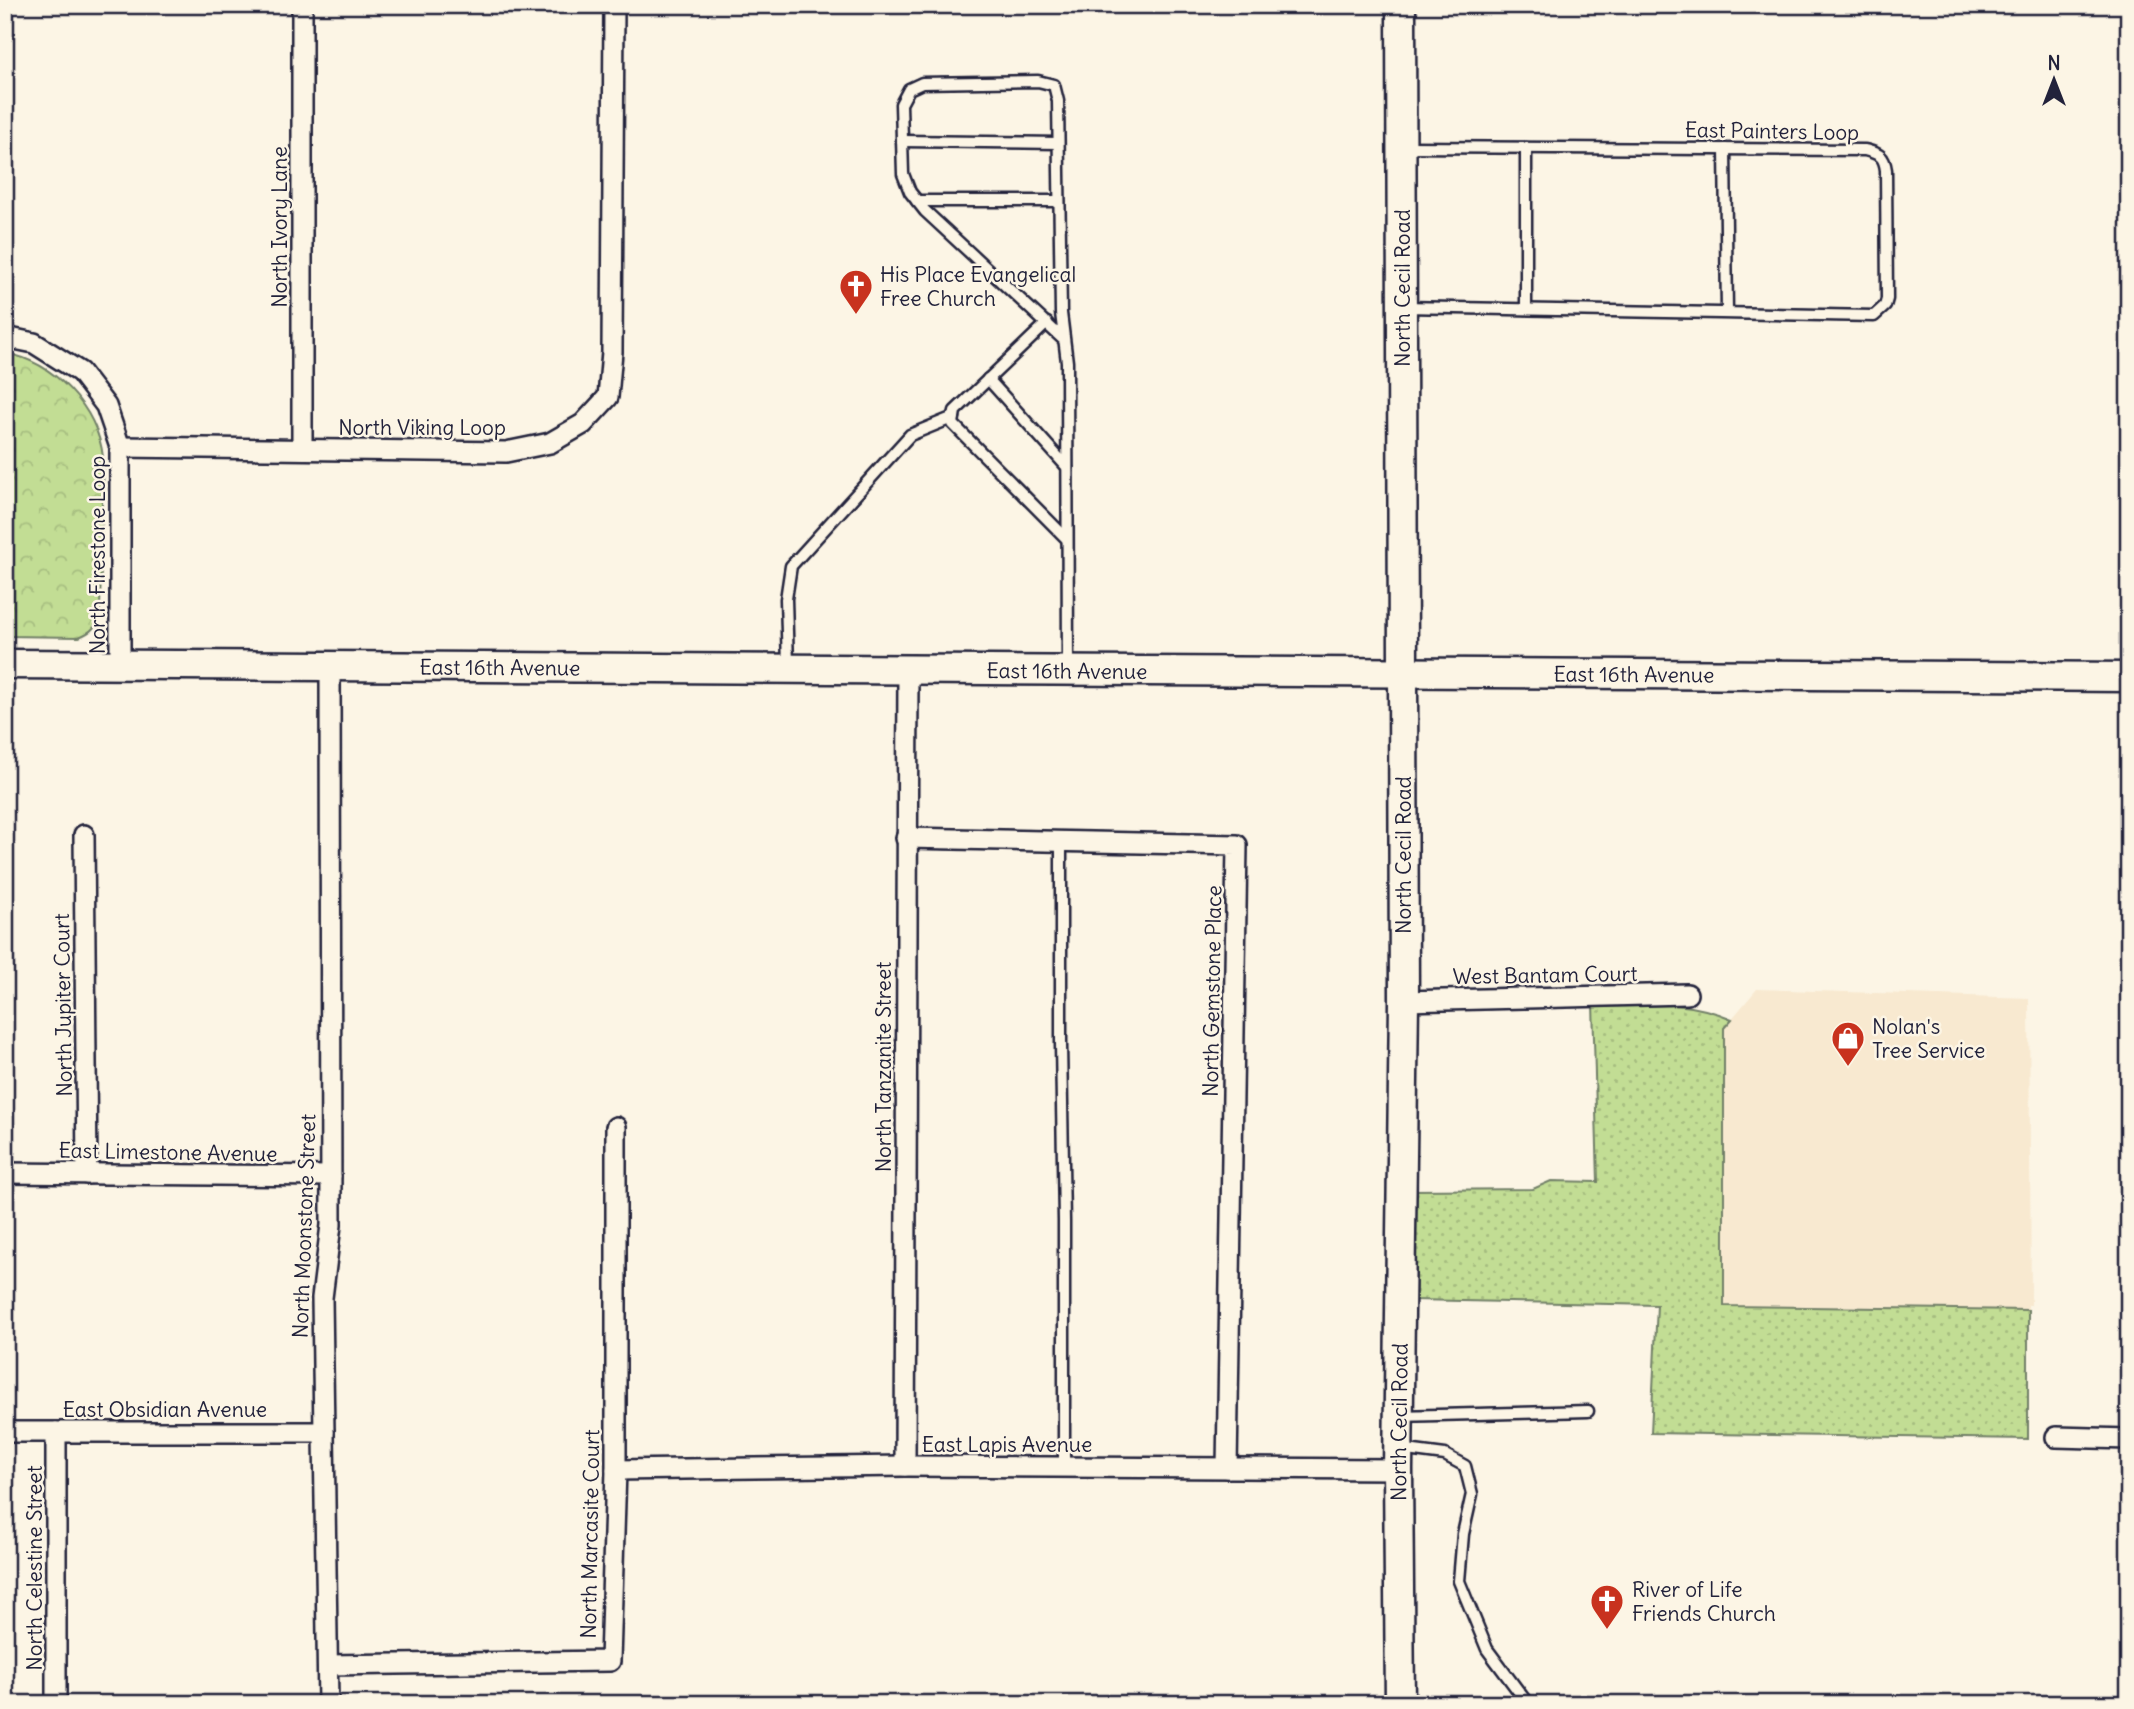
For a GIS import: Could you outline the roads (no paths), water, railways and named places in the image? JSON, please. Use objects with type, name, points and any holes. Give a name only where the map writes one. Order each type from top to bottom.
[{"type":"street","name":"North Ivory Lane","points":[[302,5],[302,449]]},
{"type":"street","name":"North Viking Loop","points":[[120,447],[506,452],[550,443],[583,424],[608,397],[612,352],[614,5]]},
{"type":"street","name":"North Cecil Road","points":[[1400,1704],[1398,1459],[1404,1000],[1401,5]]},
{"type":"street","name":"North Firestone Loop","points":[[5,337],[34,343],[80,372],[106,406],[120,447],[120,665]]},
{"type":"street","name":"East 16th Avenue","points":[[5,664],[2129,677]]},
{"type":"street","name":"North Moonstone Street","points":[[328,1704],[322,1298],[331,1225],[330,666]]},
{"type":"street","name":"North Tanzanite Street","points":[[905,1466],[908,670]]},
{"type":"street","name":"North Jupiter Court","points":[[84,835],[87,1174]]},
{"type":"street","name":"North Gemstone Place","points":[[906,838],[1237,845],[1227,1468]]},
{"type":"street","name":"West Bantam Court","points":[[1404,1000],[1687,994]]},
{"type":"street","name":"North Marcasite Court","points":[[328,1665],[610,1661],[615,1470],[616,1127]]},
{"type":"street","name":"East Limestone Avenue","points":[[5,1173],[331,1176]]},
{"type":"street","name":"East Obsidian Avenue","points":[[5,1432],[324,1432]]},
{"type":"street","name":"North Celestine Street","points":[[56,1432],[56,1704]]},
{"type":"street","points":[[2056,1437],[2129,1439]]},
{"type":"street","name":"East Lapis Avenue","points":[[615,1470],[905,1466],[1227,1468],[1398,1459]]},
{"type":"lane","points":[[1064,340],[910,192],[903,174],[901,104],[908,89],[922,83],[1038,81],[1054,85],[1058,101],[1061,313],[1067,362],[1068,671]]},
{"type":"lane","points":[[902,141],[1059,143]]},
{"type":"lane","name":"East Painters Loop","points":[[1402,147],[1865,150],[1880,154],[1886,170],[1886,299],[1885,306],[1874,316],[1403,307]]},
{"type":"lane","points":[[1526,148],[1526,309]]},
{"type":"lane","points":[[1725,149],[1727,312]]},
{"type":"lane","points":[[917,201],[1059,201]]},
{"type":"lane","points":[[1046,323],[955,411],[953,424],[1067,539]]},
{"type":"lane","points":[[988,379],[1067,467]]},
{"type":"lane","points":[[788,669],[786,599],[791,566],[910,435],[954,417]]},
{"type":"lane","points":[[1061,841],[1064,1467]]},
{"type":"lane","points":[[1399,1416],[1588,1411]]},
{"type":"lane","points":[[1398,1459],[1445,1455],[1465,1466],[1472,1494],[1463,1534],[1459,1581],[1487,1649],[1528,1704]]},
{"type":"place","name":"His Place Evangelical Free Church","points":[[856,316]]},
{"type":"place","name":"Nolan's Tree Service","points":[[1848,1068]]},
{"type":"place","name":"River of Life Friends Church","points":[[1607,1631]]}]
